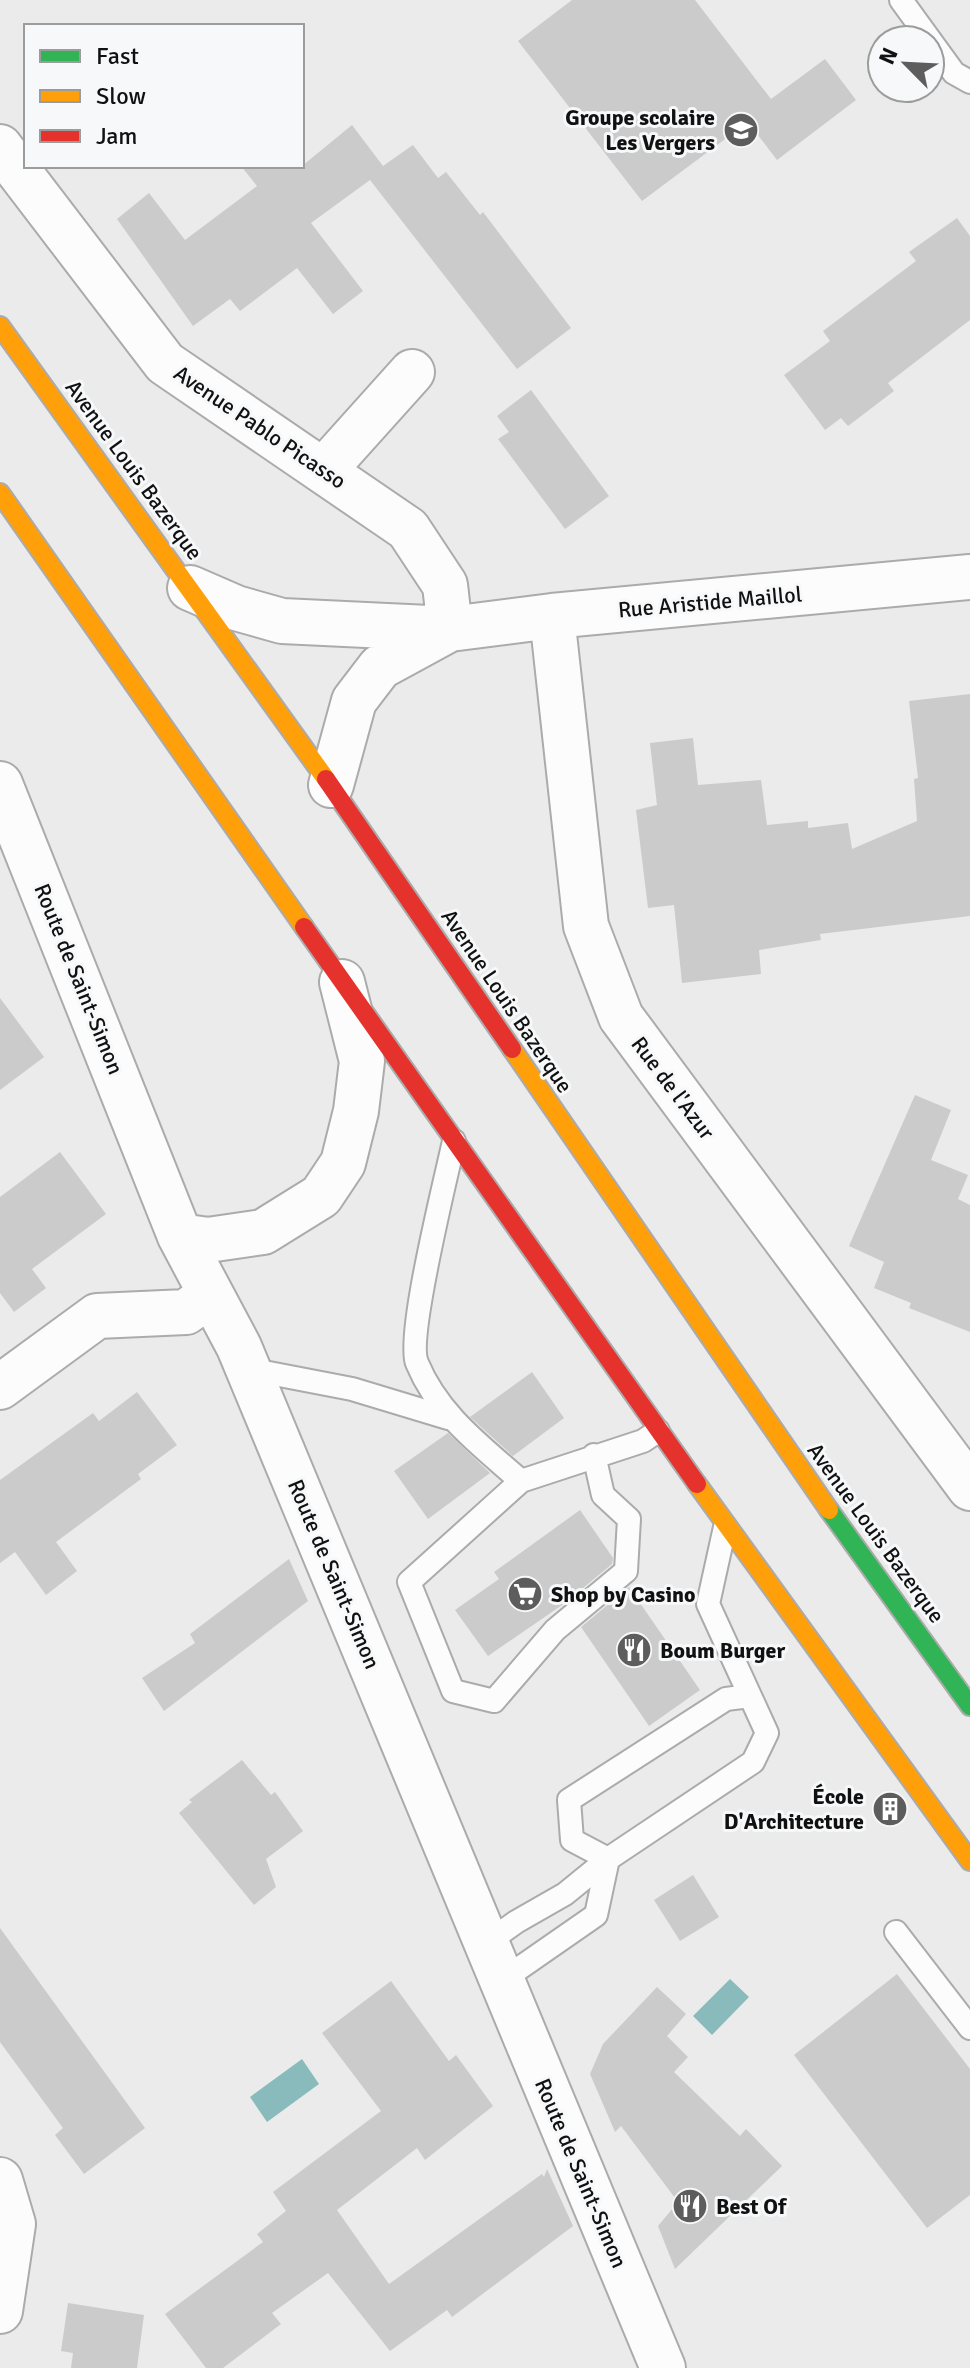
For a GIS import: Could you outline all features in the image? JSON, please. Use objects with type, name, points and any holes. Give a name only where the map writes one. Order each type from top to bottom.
[{"type":"main road","name":"Avenue Louis Bazerque","points":[[0,326],[331,785],[814,1490],[970,1706]]},
{"type":"main road","points":[[0,493],[339,972],[658,1431],[970,1861]]},
{"type":"street","name":"Avenue Pablo Picasso","points":[[0,147],[165,363],[408,529],[445,585],[450,629]]},
{"type":"street","points":[[324,470],[412,372]]},
{"type":"street","name":"Rue Aristide Maillol","points":[[190,588],[236,608],[282,621],[450,629],[552,616],[970,577]]},
{"type":"street","name":"Rue de l'Azur","points":[[552,616],[586,926],[621,1017],[970,1488]]},
{"type":"street","name":"Rue Aristide Maillol","points":[[331,785],[354,701],[380,667],[450,629]]},
{"type":"street","name":"Route de Saint-Simon","points":[[0,784],[180,1236],[239,1347],[357,1623],[663,2368]]},
{"type":"street","points":[[180,1236],[208,1240],[263,1232],[321,1196],[343,1163],[356,1111],[362,1061],[339,972]]},
{"type":"street","points":[[0,1387],[97,1316],[186,1312],[210,1295]]},
{"type":"street","points":[[0,2180],[13,2224],[0,2311]]},
{"type":"lane","points":[[901,0],[918,24]]},
{"type":"lane","points":[[946,62],[954,73],[970,82]]},
{"type":"lane","points":[[454,1140],[419,1304],[415,1360],[448,1418],[521,1481]]},
{"type":"lane","points":[[251,1380],[269,1373],[352,1389],[448,1418]]},
{"type":"lane","points":[[594,1455],[603,1495],[629,1519],[626,1571],[555,1630],[494,1701],[453,1691],[409,1582],[521,1481],[594,1455],[643,1441],[658,1431]]},
{"type":"lane","points":[[494,1962],[565,1894],[608,1859],[753,1762],[767,1733],[708,1604],[726,1522]]},
{"type":"lane","points":[[608,1859],[572,1840],[569,1800],[726,1699],[750,1696]]},
{"type":"lane","points":[[494,1962],[596,1915],[608,1859]]},
{"type":"lane","points":[[896,1932],[970,2028]]},
{"type":"water","points":[[730,1979],[749,1997],[712,2035],[693,2016]]},
{"type":"water","points":[[302,2059],[319,2084],[267,2122],[250,2097]]},
{"type":"building","points":[[572,0],[695,0],[771,99],[825,59],[856,100],[777,160],[748,122],[642,201],[518,41]]},
{"type":"building","points":[[352,125],[383,166],[413,145],[438,178],[446,172],[480,215],[483,212],[571,328],[517,369],[370,180],[311,223],[363,291],[333,314],[297,268],[240,311],[230,299],[193,326],[117,219],[149,193],[185,240],[257,186],[243,168],[304,168],[304,164]]},
{"type":"building","points":[[957,218],[970,236],[970,320],[888,383],[894,391],[848,426],[841,418],[825,430],[784,375],[830,341],[823,331],[916,261],[909,252]]},
{"type":"building","points":[[531,390],[609,496],[565,529],[498,439],[509,432],[497,416]]},
{"type":"building","points":[[970,694],[970,916],[820,934],[821,940],[759,950],[761,974],[682,983],[674,905],[648,908],[636,810],[657,805],[650,743],[693,738],[698,785],[761,780],[767,825],[808,821],[808,828],[848,823],[852,849],[917,821],[914,779],[918,778],[909,701]]},
{"type":"building","points":[[0,998],[44,1057],[0,1090]]},
{"type":"building","points":[[915,1095],[951,1110],[931,1160],[968,1175],[958,1199],[970,1205],[970,1332],[909,1308],[911,1303],[874,1288],[884,1262],[849,1246]]},
{"type":"building","points":[[60,1152],[106,1214],[32,1269],[46,1288],[14,1312],[0,1293],[0,1197]]},
{"type":"building","points":[[532,1372],[564,1418],[513,1456],[470,1417]]},
{"type":"building","points":[[137,1392],[177,1445],[138,1474],[141,1479],[56,1542],[77,1571],[46,1595],[15,1552],[0,1563],[0,1480],[93,1413],[99,1421]]},
{"type":"building","points":[[448,1433],[490,1473],[428,1519],[394,1471]]},
{"type":"building","name":"Shop by Casino","points":[[580,1510],[613,1558],[612,1564],[565,1603],[488,1656],[455,1610],[499,1579],[494,1572]]},
{"type":"building","points":[[289,1559],[308,1601],[164,1711],[142,1678],[195,1643],[190,1634]]},
{"type":"building","name":"Boum Burger","points":[[629,1587],[700,1690],[649,1726],[581,1627]]},
{"type":"building","points":[[242,1760],[271,1795],[275,1792],[303,1831],[266,1859],[276,1887],[254,1905],[179,1813],[192,1802],[189,1800]]},
{"type":"building","points":[[693,1875],[719,1917],[680,1941],[654,1900]]},
{"type":"building","points":[[0,1928],[145,2128],[84,2174],[55,2135],[63,2128],[0,2042]]},
{"type":"building","points":[[897,1974],[970,2069],[970,2195],[927,2228],[794,2055]]},
{"type":"building","points":[[391,1981],[449,2061],[456,2055],[493,2106],[425,2160],[417,2148],[337,2210],[389,2284],[542,2174],[544,2177],[547,2169],[573,2226],[452,2317],[447,2310],[390,2351],[328,2273],[272,2313],[281,2324],[223,2368],[206,2368],[165,2314],[263,2242],[257,2234],[286,2211],[273,2192],[381,2111],[322,2033]]},
{"type":"building","points":[[657,1987],[686,2014],[667,2036],[688,2057],[674,2072],[740,2136],[746,2129],[782,2166],[675,2269],[658,2226],[678,2202],[621,2126],[615,2132],[590,2074],[603,2044]]},
{"type":"building","points":[[68,2303],[144,2315],[137,2368],[71,2368],[73,2353],[61,2351]]},
{"type":"traffic: fast","points":[[829,1510],[970,1706]]},
{"type":"traffic: slow","points":[[0,326],[326,779]]},
{"type":"traffic: slow","points":[[0,493],[304,927]]},
{"type":"traffic: slow","points":[[512,1049],[829,1510]]},
{"type":"traffic: slow","points":[[697,1484],[970,1861]]},
{"type":"traffic: jam","points":[[326,779],[512,1049]]},
{"type":"traffic: jam","points":[[304,927],[697,1484]]},
{"type":"place","name":"Groupe scolaire Les Vergers","points":[[741,130]]},
{"type":"place","name":"Shop by Casino","points":[[525,1594]]},
{"type":"place","name":"Boum Burger","points":[[634,1650]]},
{"type":"place","name":"École D'Architecture","points":[[890,1809]]},
{"type":"place","name":"Best Of","points":[[690,2206]]}]
